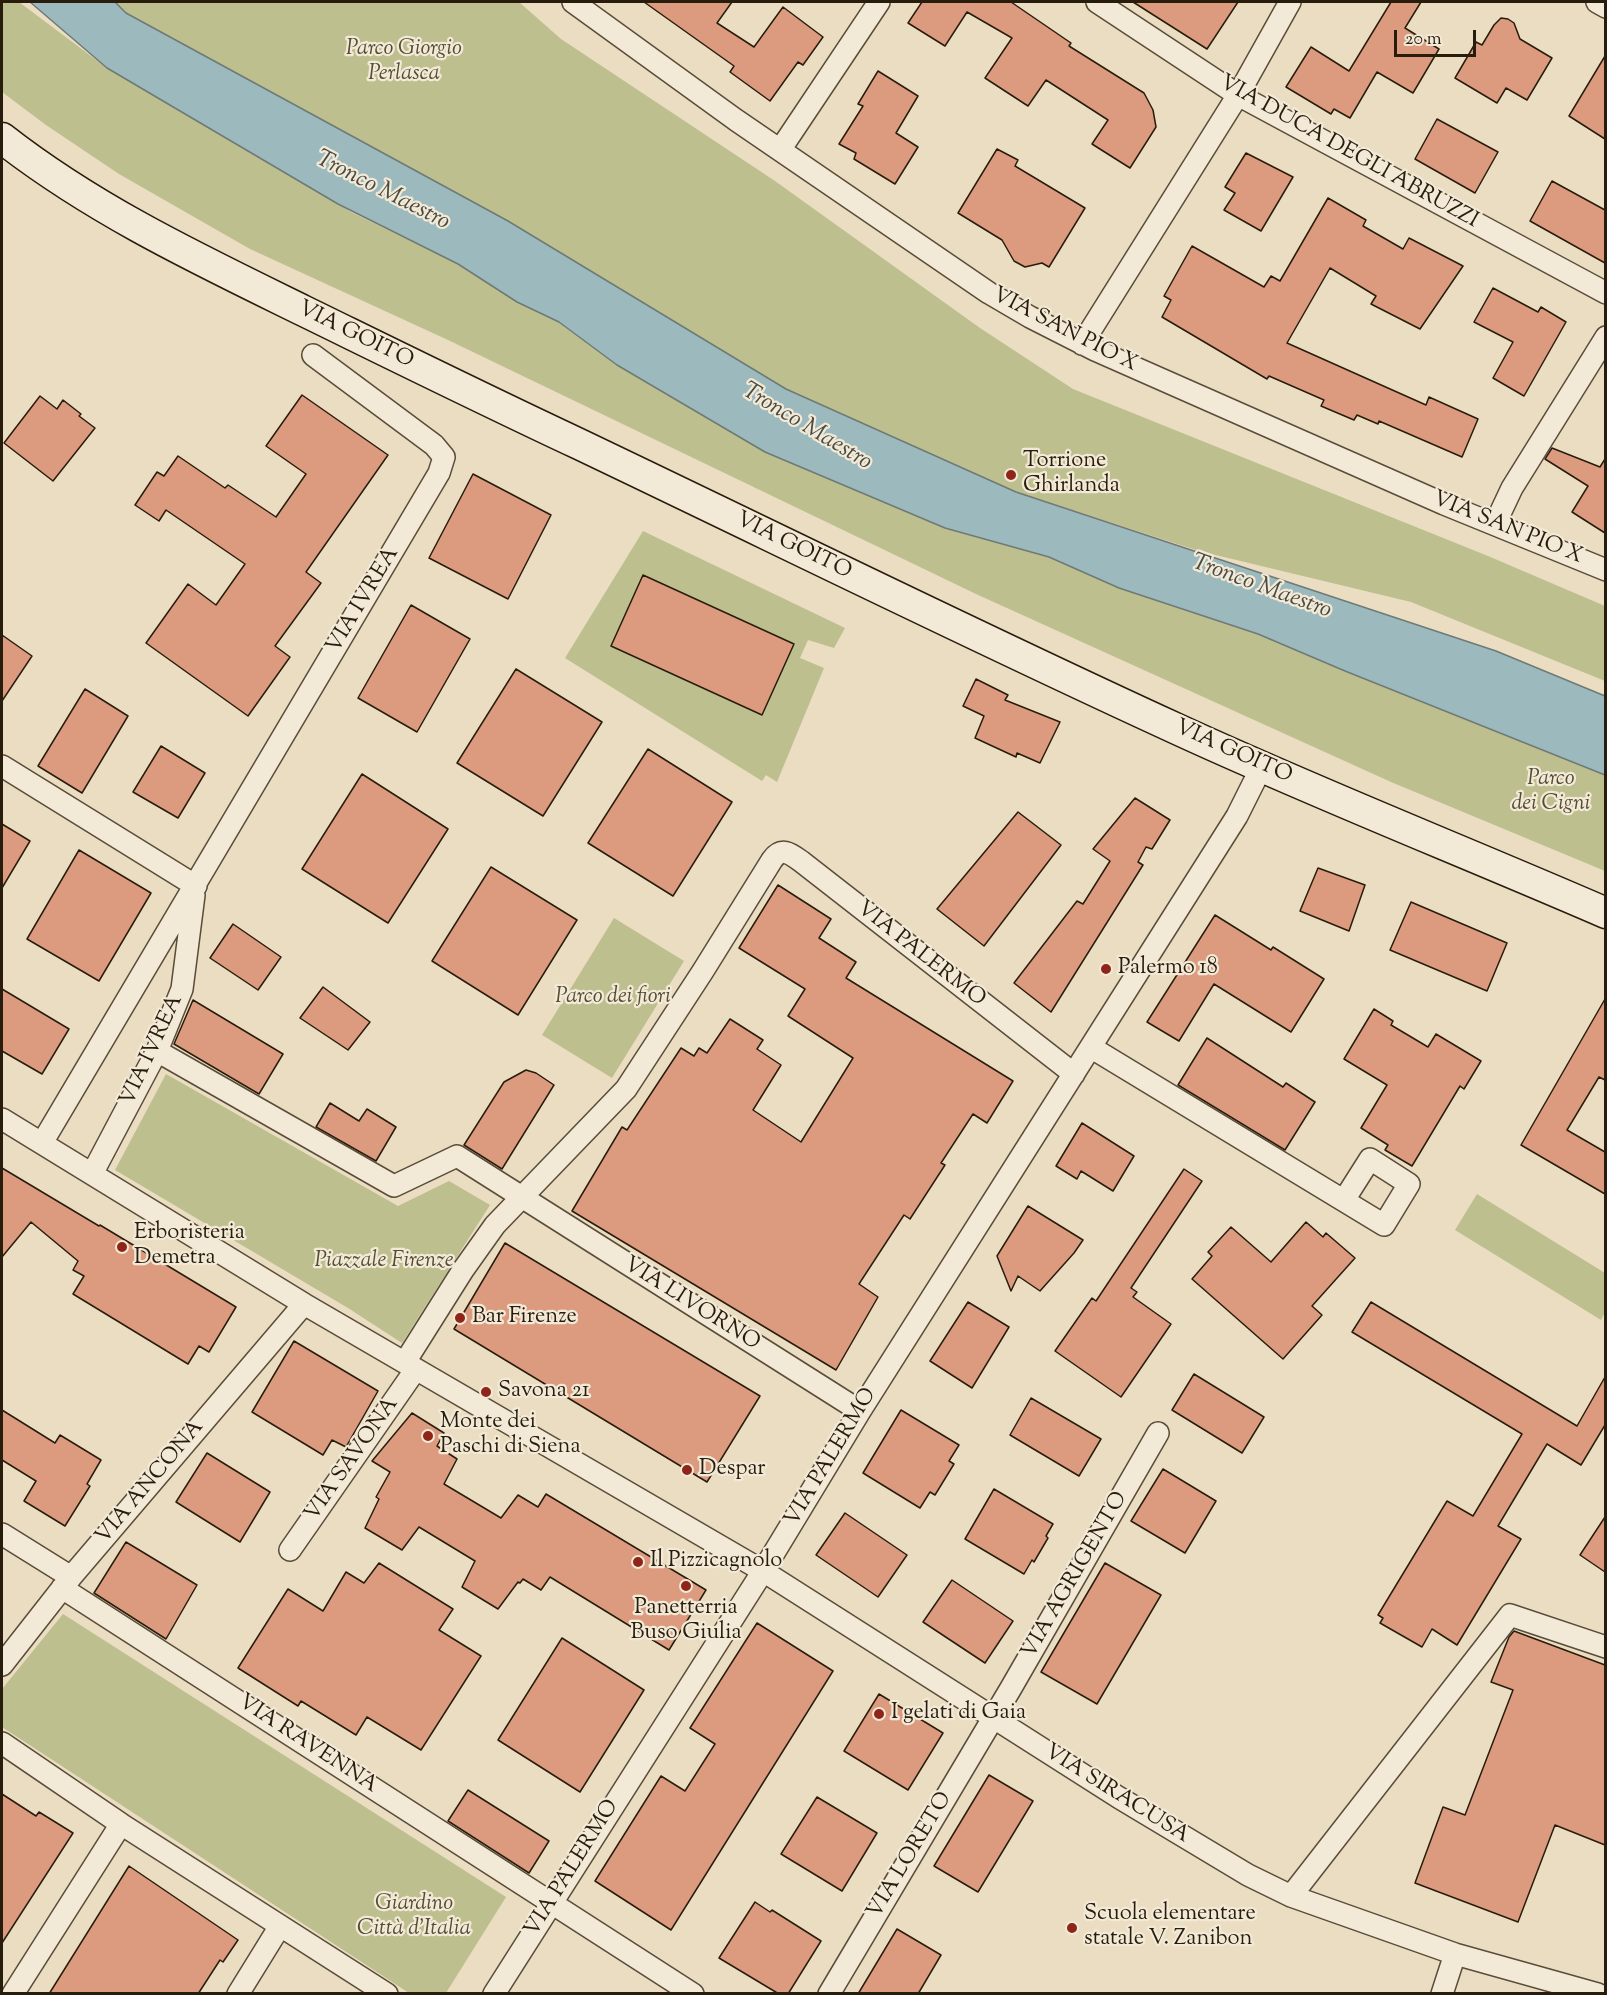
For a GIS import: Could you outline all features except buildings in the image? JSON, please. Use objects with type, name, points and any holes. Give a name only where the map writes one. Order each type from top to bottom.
[{"type":"main road","name":"VIA GOITO","points":[[2,138],[27,158],[89,198],[222,272],[905,601],[1180,730],[1605,913]]},
{"type":"street","name":"VIA SAN PIO X","points":[[573,2],[780,150],[989,293],[1030,317],[1082,344],[1444,504],[1605,570]]},
{"type":"street","points":[[780,150],[879,2]]},
{"type":"street","name":"VIA DUCA DEGLI ABRUZZI","points":[[1097,2],[1239,95],[1605,293]]},
{"type":"street","points":[[1082,344],[1239,95],[1290,2]]},
{"type":"street","points":[[1597,2],[1605,7]]},
{"type":"street","points":[[1495,524],[1512,489],[1605,337]]},
{"type":"street","name":"VIA IVREA","points":[[42,1143],[439,473],[444,457],[434,446],[313,356]]},
{"type":"street","points":[[2,766],[196,886]]},
{"type":"street","name":"VIA PALERMO","points":[[494,1994],[763,1571],[860,1411],[1092,1048],[1239,812],[1262,766]]},
{"type":"street","name":"VIA PALERMO","points":[[521,1198],[626,1089],[776,854],[788,852],[1074,1074]]},
{"type":"street","name":"VIA IVREA","points":[[92,1174],[157,1051],[182,989],[196,886]]},
{"type":"street","points":[[1092,1048],[1344,1200]]},
{"type":"street","points":[[157,1051],[394,1186],[457,1156],[521,1198],[495,1225],[463,1270],[411,1366]]},
{"type":"street","points":[[2,1119],[304,1304],[763,1571]]},
{"type":"street","name":"VIA LIVORNO","points":[[521,1198],[860,1411]]},
{"type":"street","name":"VIA ANCONA","points":[[2,1665],[67,1582],[304,1304]]},
{"type":"street","name":"VIA SAVONA","points":[[290,1550],[411,1366]]},
{"type":"street","name":"VIA AGRIGENTO","points":[[993,1718],[1158,1433]]},
{"type":"street","name":"VIA RAVENNA","points":[[2,1534],[67,1582],[693,1994]]},
{"type":"street","name":"VIA SIRACUSA","points":[[763,1571],[1203,1850],[1291,1896],[1455,1954],[1598,1994]]},
{"type":"street","points":[[1291,1896],[1510,1615],[1605,1647]]},
{"type":"street","name":"VIA LORETO","points":[[829,1994],[993,1718]]},
{"type":"street","points":[[2,1743],[121,1824],[387,1994]]},
{"type":"street","points":[[13,1994],[121,1824]]},
{"type":"street","points":[[237,1994],[280,1926]]},
{"type":"street","points":[[1442,1994],[1455,1954]]},
{"type":"green space","name":"Parco dei Cigni","points":[[2,2],[19,2],[107,68],[232,138],[351,212],[458,264],[517,302],[559,322],[617,365],[765,452],[945,528],[1049,557],[1119,588],[1258,634],[1605,757],[1605,871],[1391,782],[976,594],[448,340],[250,249],[119,174],[2,92]]},
{"type":"green space","name":"Parco Giorgio Perlasca","points":[[114,2],[519,2],[561,39],[775,181],[980,328],[1073,389],[1488,556],[1605,606],[1605,681],[1411,602],[1199,551],[1016,492],[786,389],[508,221],[125,13]]},
{"type":"green space","points":[[643,531],[845,628],[834,648],[808,640],[800,658],[824,668],[777,782],[766,775],[762,781],[565,658]]},
{"type":"green space","name":"Parco dei fiori","points":[[614,918],[684,961],[612,1078],[542,1035]]},
{"type":"green space","name":"Piazzale Firenze","points":[[166,1074],[398,1206],[449,1181],[490,1205],[402,1343],[348,1308],[115,1170]]},
{"type":"green space","points":[[1477,1194],[1605,1273],[1605,1312],[1601,1320],[1455,1230]]},
{"type":"green space","name":"Giardino Città d'Italia","points":[[63,1614],[506,1897],[446,1993],[409,1993],[2,1727],[2,1689]]},
{"type":"water","name":"Tronco Maestro","points":[[30,2],[115,2],[126,13],[508,221],[786,389],[1016,492],[1496,651],[1605,696],[1605,775],[1258,634],[1119,588],[1049,557],[945,528],[765,452],[617,365],[559,322],[517,302],[458,264],[338,204],[107,68]]},
{"type":"place","name":"Torrione Ghirlanda","points":[[1011,475]]},
{"type":"place","name":"Palermo 18","points":[[1106,969]]},
{"type":"place","name":"Erboristeria Demetra","points":[[122,1247]]},
{"type":"place","name":"Bar Firenze","points":[[460,1318]]},
{"type":"place","name":"Savona 21","points":[[486,1392]]},
{"type":"place","name":"Monte dei Paschi di Siena","points":[[428,1436]]},
{"type":"place","name":"Despar","points":[[687,1470]]},
{"type":"place","name":"Il Pizzicagnolo","points":[[638,1562]]},
{"type":"place","name":"Panetterria Buso Giulia","points":[[686,1586]]},
{"type":"place","name":"I gelati di Gaia","points":[[879,1714]]},
{"type":"place","name":"Scuola elementare statale V. Zanibon","points":[[1072,1928]]}]
